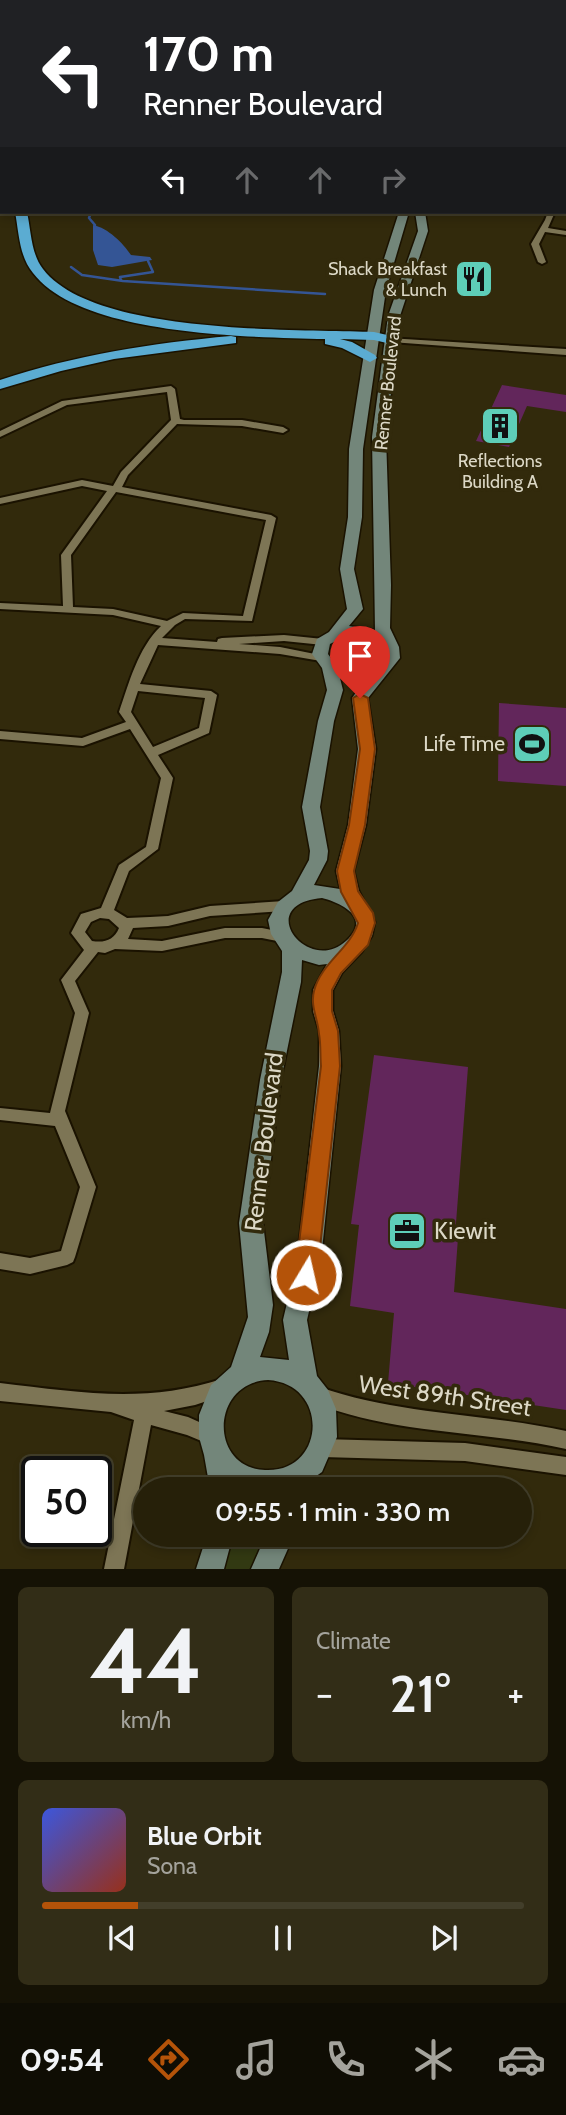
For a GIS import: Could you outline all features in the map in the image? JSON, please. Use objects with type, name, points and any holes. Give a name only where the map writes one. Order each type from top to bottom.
[{"type":"highway","points":[[21,214],[30,253],[38,273],[60,292],[85,305],[155,323],[391,340]]},
{"type":"highway","points":[[0,385],[64,365],[162,346],[321,336],[355,329],[376,318]]},
{"type":"highway","points":[[321,336],[347,345],[370,358]]},
{"type":"main road","name":"Renner Boulevard","points":[[327,650],[355,609],[347,569],[355,517],[356,449],[380,290],[403,214]]},
{"type":"main road","name":"Renner Boulevard","points":[[382,669],[392,658],[391,648],[382,628],[384,571],[379,437],[391,340],[401,292],[422,234],[420,214]]},
{"type":"main road","points":[[327,650],[362,631],[380,636],[387,642]]},
{"type":"main road","points":[[327,650],[354,675],[382,669]]},
{"type":"main road","points":[[327,650],[335,690],[326,721],[311,807],[319,851],[316,868],[278,920],[287,943],[312,957],[339,955],[355,947]]},
{"type":"main road","points":[[214,1444],[235,1473],[261,1483],[280,1483],[313,1467],[326,1421],[297,1343],[295,1320],[309,1260],[330,1066],[331,1047],[322,1000],[327,981],[366,932],[367,923],[350,892],[345,871],[356,832],[367,749],[360,698],[382,669]]},
{"type":"main road","points":[[292,901],[322,891],[335,892],[359,906]]},
{"type":"main road","name":"Renner Boulevard","points":[[233,1381],[260,1320],[260,1292],[251,1242],[251,1223],[279,1032],[292,989],[294,967],[287,943]]},
{"type":"main road","points":[[221,1477],[211,1418],[216,1401],[233,1381],[256,1369],[273,1368],[291,1372],[312,1388]]},
{"type":"main road","points":[[210,1569],[216,1547]]},
{"type":"main road","points":[[265,1569],[275,1547]]},
{"type":"street","points":[[542,262],[535,244],[550,214]]},
{"type":"street","points":[[543,230],[566,233]]},
{"type":"street","points":[[391,340],[566,352]]},
{"type":"street","points":[[0,434],[65,403],[171,389],[176,420]]},
{"type":"street","points":[[176,420],[182,423],[243,422],[283,430]]},
{"type":"street","points":[[68,610],[66,555],[124,474],[176,420]]},
{"type":"street","points":[[0,501],[82,483],[271,518],[248,619],[183,616],[155,641],[133,687],[125,712],[167,778],[152,849],[124,868],[106,913]]},
{"type":"street","points":[[0,606],[113,612],[170,625]]},
{"type":"street","points":[[155,641],[195,646],[327,650]]},
{"type":"street","points":[[133,687],[211,695],[205,730],[151,753]]},
{"type":"street","points":[[0,735],[83,742],[133,724]]},
{"type":"street","points":[[124,923],[168,921],[210,911],[292,901]]},
{"type":"street","points":[[116,944],[124,934],[124,923],[117,916],[106,913],[86,918],[79,927],[78,933],[83,942],[94,947],[116,944],[162,946],[225,933],[262,933],[287,943]]},
{"type":"street","points":[[0,1261],[30,1266],[67,1257],[88,1186],[57,1111],[82,1013],[68,980],[94,947]]},
{"type":"street","points":[[0,1114],[60,1120]]},
{"type":"street","points":[[0,1392],[107,1404],[172,1402],[197,1398],[233,1381]]},
{"type":"street","name":"West 89th Street","points":[[312,1388],[371,1413],[566,1440]]},
{"type":"street","points":[[107,1404],[188,1426],[214,1444]]},
{"type":"street","points":[[114,1569],[144,1415]]},
{"type":"street","points":[[313,1467],[465,1452],[566,1466]]},
{"type":"green space","points":[[231,1547],[261,1547],[254,1569],[223,1569]]},
{"type":"water","points":[[93,225],[115,237],[131,255],[150,257],[152,260],[112,267],[98,265],[93,250]]},
{"type":"building","name":"Shack Breakfast & Lunch","points":[[461,268],[482,268],[487,287],[469,287],[458,274],[462,273]]},
{"type":"building","name":"Reflections Building A","points":[[502,385],[566,395],[566,412],[527,406],[509,447],[476,441]]},
{"type":"building","name":"Life Time","points":[[499,703],[566,708],[566,786],[498,781]]},
{"type":"building","name":"Kiewit","points":[[374,1055],[468,1067],[455,1236],[458,1238],[454,1292],[566,1309],[566,1410],[388,1383],[394,1313],[350,1306],[359,1225],[351,1224]]},
{"type":"waterway","points":[[90,214],[89,218],[95,225]]},
{"type":"waterway","points":[[121,280],[120,277],[153,272],[148,261]]},
{"type":"waterway","points":[[71,267],[82,275],[123,281],[325,294]]},
{"type":"place","name":"Shack Breakfast & Lunch","points":[[474,279]]},
{"type":"place","name":"Reflections Building A","points":[[500,426]]},
{"type":"place","name":"Life Time","points":[[532,744]]},
{"type":"place","name":"Kiewit","points":[[407,1231]]},
{"type":"route","points":[[306,1275],[330,1066],[331,1047],[323,1011],[323,990],[335,968],[362,940],[367,923],[364,913],[350,892],[345,871],[357,825],[367,749],[360,698]]}]
